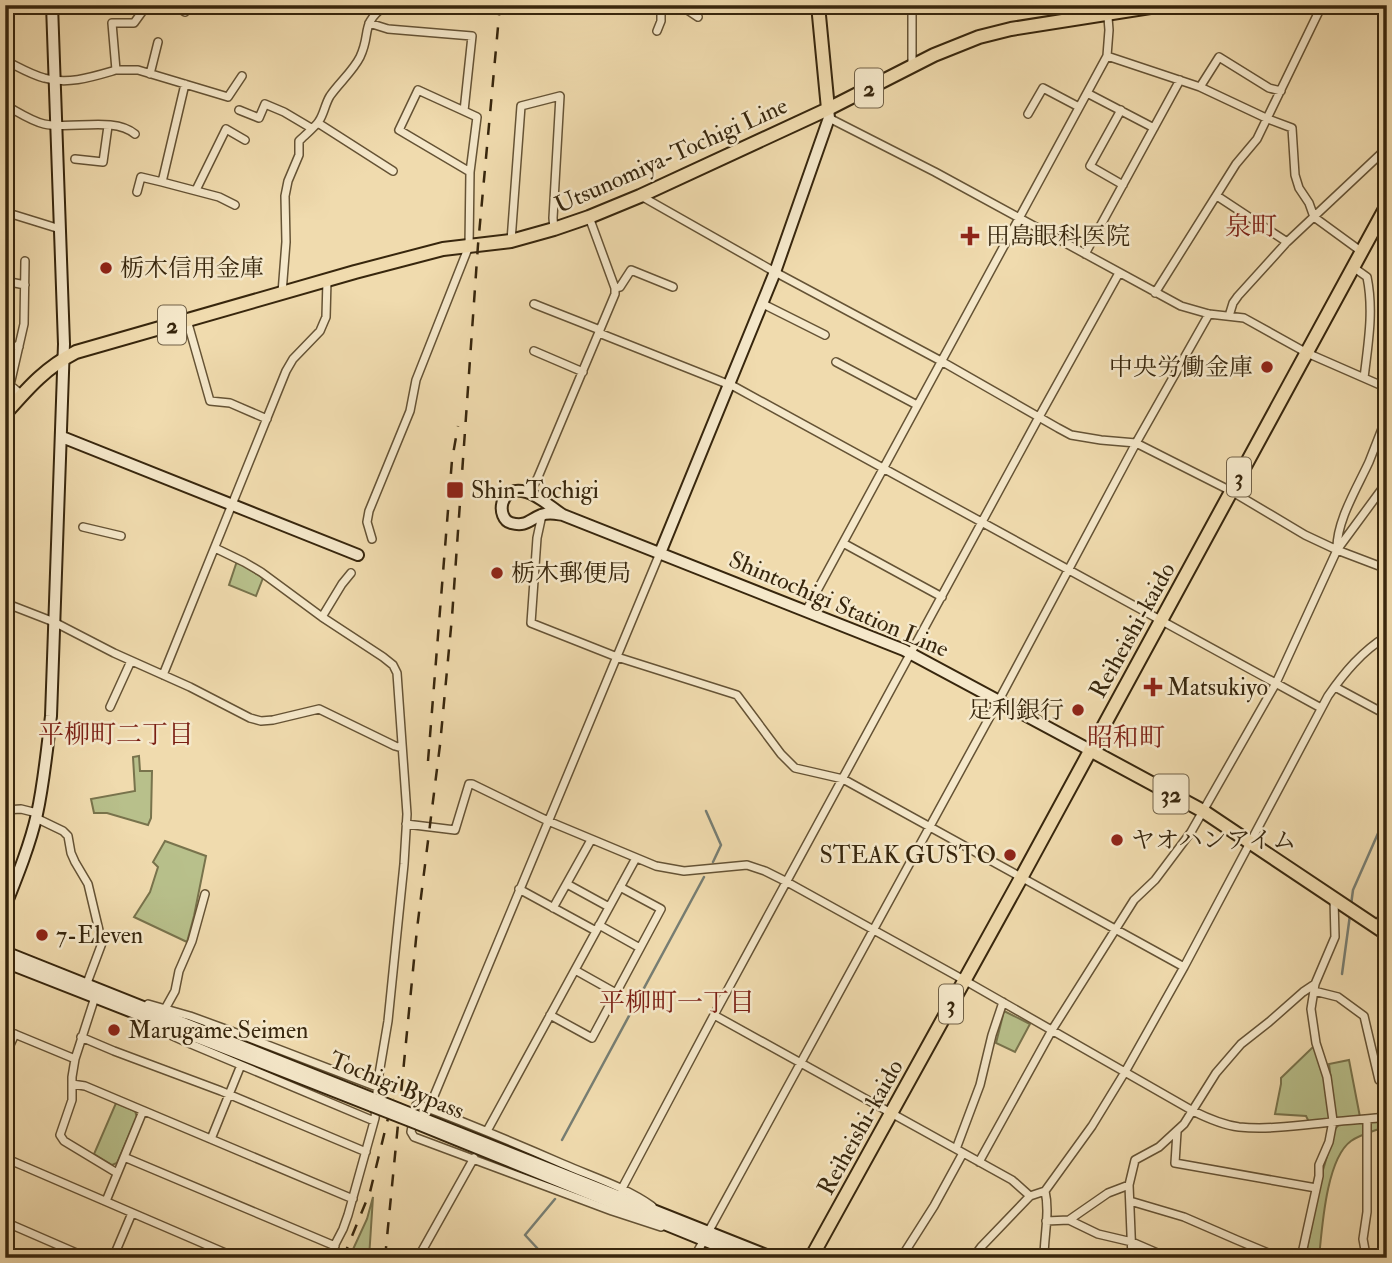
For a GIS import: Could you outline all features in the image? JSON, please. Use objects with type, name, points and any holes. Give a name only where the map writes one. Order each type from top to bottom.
[{"type":"main road","points":[[5,907],[36,816],[51,716],[64,360],[52,5]]},
{"type":"main road","points":[[660,553],[763,304],[829,113],[818,5]]},
{"type":"main road","name":"Utsunomiya-Tochigi Line","points":[[5,415],[44,372],[76,352],[327,279],[443,250],[511,241],[554,229],[589,217],[829,113],[912,66],[979,37],[1107,9],[1163,5]]},
{"type":"main road","name":"Reiheishi-kaido","points":[[811,1258],[1387,205]]},
{"type":"main road","points":[[62,437],[358,555]]},
{"type":"main road","points":[[515,490],[524,491],[563,515],[542,515],[526,524],[505,521],[502,513],[506,495],[515,490]]},
{"type":"main road","name":"Shintochigi Station Line","points":[[563,515],[912,654],[1090,750]]},
{"type":"main road","name":"32","points":[[1090,750],[1203,811],[1381,930]]},
{"type":"main road","name":"Tochigi Bypass","points":[[5,952],[87,983],[135,1008],[373,1102],[679,1229],[774,1258]]},
{"type":"main road","name":"Tochigi Bypass","points":[[5,962],[95,997],[135,1008]]},
{"type":"main road","name":"Tochigi Bypass","points":[[418,1121],[620,1192],[748,1258]]},
{"type":"street","points":[[116,70],[112,23],[134,23],[146,5]]},
{"type":"street","points":[[174,5],[185,12],[190,5]]},
{"type":"street","points":[[282,293],[286,242],[285,196],[299,155],[299,141],[315,125],[328,99],[359,60],[369,23],[374,14],[386,5]]},
{"type":"street","points":[[657,31],[661,21],[661,5]]},
{"type":"street","points":[[680,5],[698,18]]},
{"type":"street","points":[[912,5],[912,66]]},
{"type":"street","points":[[1155,293],[1236,164],[1257,139],[1322,5]]},
{"type":"street","points":[[807,611],[1107,56],[1107,9]]},
{"type":"street","points":[[369,23],[388,29],[472,36],[464,111]]},
{"type":"street","points":[[150,74],[158,42]]},
{"type":"street","points":[[1107,56],[1200,87],[1293,128],[1295,175],[1314,218],[1362,252]]},
{"type":"street","points":[[1200,87],[1219,57],[1269,88],[1281,91]]},
{"type":"street","points":[[8,62],[41,78],[54,81],[83,80],[116,70],[138,70],[228,97],[242,76]]},
{"type":"street","points":[[1085,254],[1180,80]]},
{"type":"street","points":[[162,182],[186,84]]},
{"type":"street","points":[[1028,114],[1043,88],[1079,107]]},
{"type":"street","points":[[372,539],[367,522],[369,511],[410,411],[416,380],[469,246],[470,172],[477,117],[418,90],[399,130],[470,172]]},
{"type":"street","points":[[1087,93],[1154,128]]},
{"type":"street","points":[[511,241],[521,106],[560,96],[554,229]]},
{"type":"street","points":[[240,110],[259,118],[265,104],[315,125],[393,171]]},
{"type":"street","points":[[5,105],[43,124],[100,124],[129,129],[135,134]]},
{"type":"street","points":[[1121,110],[1090,166],[1123,185]]},
{"type":"street","points":[[829,113],[1181,306],[1209,314],[1244,318],[1307,353],[1387,388]]},
{"type":"street","points":[[75,159],[103,162],[108,126]]},
{"type":"street","points":[[196,190],[226,129],[245,141]]},
{"type":"street","points":[[1229,316],[1238,296],[1287,242],[1387,148]]},
{"type":"street","points":[[137,192],[141,177],[196,190],[235,205]]},
{"type":"street","points":[[640,195],[1071,435],[1136,443],[1231,491],[1305,535],[1387,569]]},
{"type":"street","points":[[1217,196],[1287,242]]},
{"type":"street","points":[[5,212],[60,229]]},
{"type":"street","points":[[524,491],[535,483],[538,477],[615,294],[589,217]]},
{"type":"street","points":[[22,395],[8,384],[24,324],[25,261]]},
{"type":"street","points":[[1353,267],[1367,277],[1370,290],[1371,320],[1364,378]]},
{"type":"street","points":[[615,288],[620,287],[631,270],[673,287]]},
{"type":"street","points":[[679,1229],[660,1227],[634,1219],[414,1138],[412,1135],[416,1105],[487,1131],[583,1172],[620,1192],[1119,273]]},
{"type":"street","points":[[163,675],[286,371],[293,359],[320,331],[326,317],[327,279]]},
{"type":"street","points":[[5,281],[25,285]]},
{"type":"street","points":[[534,304],[729,384],[1321,708]]},
{"type":"street","points":[[763,304],[825,335]]},
{"type":"street","points":[[694,1258],[1136,443],[1209,314]]},
{"type":"street","points":[[187,320],[210,401],[230,403],[267,419]]},
{"type":"street","points":[[5,344],[19,347]]},
{"type":"street","points":[[534,351],[583,372]]},
{"type":"street","points":[[836,362],[917,405]]},
{"type":"street","points":[[1337,550],[1346,512],[1387,416]]},
{"type":"street","points":[[538,477],[542,501]]},
{"type":"street","points":[[979,1162],[1052,1030],[1134,900],[1155,880],[1203,811],[1276,683],[1337,550],[1387,482]]},
{"type":"street","points":[[542,515],[537,537],[531,623],[617,657],[737,695],[781,754],[795,768],[843,779],[1184,967]]},
{"type":"street","points":[[526,524],[535,530],[537,537]]},
{"type":"street","points":[[83,527],[121,536]]},
{"type":"street","points":[[843,543],[942,597]]},
{"type":"street","points":[[215,548],[253,567],[393,665],[397,673],[406,824],[387,1024],[374,1121],[343,1229],[328,1258]]},
{"type":"street","points":[[429,1108],[660,553]]},
{"type":"street","points":[[322,617],[351,573]]},
{"type":"street","points":[[5,603],[54,622],[253,720],[272,720],[319,709],[402,748]]},
{"type":"street","points":[[973,1258],[1030,1196],[1045,1191],[1092,1126],[1184,967],[1321,708],[1348,668],[1387,636]]},
{"type":"street","points":[[110,707],[131,661]]},
{"type":"street","points":[[389,684],[398,684]]},
{"type":"street","points":[[1335,687],[1387,715]]},
{"type":"street","points":[[406,824],[455,830],[469,784],[591,840],[666,869],[684,871],[747,866],[765,871],[1207,1118],[1238,1127],[1298,1126],[1387,1117]]},
{"type":"street","points":[[5,810],[21,810],[36,816],[68,836],[71,853],[88,884],[102,943],[87,983]]},
{"type":"street","points":[[553,908],[591,840]]},
{"type":"street","points":[[487,1131],[636,858]]},
{"type":"street","points":[[567,884],[609,907]]},
{"type":"street","points":[[551,1014],[592,1038],[661,909],[620,887]]},
{"type":"street","points":[[519,890],[640,948]]},
{"type":"street","points":[[165,1009],[175,991],[205,894]]},
{"type":"street","points":[[1301,1258],[1320,1165],[1329,1142],[1333,1121],[1327,1077],[1316,1043],[1311,1009],[1315,988],[1335,937],[1335,899]]},
{"type":"street","points":[[1381,930],[1387,911]]},
{"type":"street","points":[[575,970],[616,993]]},
{"type":"street","points":[[1132,1258],[1129,1185],[1135,1160],[1159,1147],[1184,1125],[1216,1073],[1241,1044],[1303,992],[1315,988],[1338,997],[1364,1016],[1379,1080]]},
{"type":"street","points":[[95,997],[75,1059],[72,1100],[60,1135],[62,1139],[117,1173]]},
{"type":"street","points":[[901,1258],[934,1206],[959,1151],[981,1085],[992,1035],[1003,1002]]},
{"type":"street","points":[[135,1008],[165,1009],[231,1031],[377,1087]]},
{"type":"street","points":[[135,1008],[155,1028],[374,1121]]},
{"type":"street","points":[[714,1015],[1013,1180],[1030,1196]]},
{"type":"street","points":[[5,1030],[75,1059]]},
{"type":"street","points":[[5,1056],[15,1034]]},
{"type":"street","points":[[81,1037],[366,1152]]},
{"type":"street","points":[[211,1139],[242,1065]]},
{"type":"street","points":[[72,1084],[85,1086],[353,1199]]},
{"type":"street","points":[[106,1201],[143,1111]]},
{"type":"street","points":[[1367,1119],[1367,1213],[1363,1239],[1365,1250],[1374,1258],[1387,1244]]},
{"type":"street","points":[[1177,1132],[1175,1163],[1317,1188]]},
{"type":"street","points":[[124,1157],[335,1246]]},
{"type":"street","points":[[5,1158],[237,1258]]},
{"type":"street","points":[[418,1258],[474,1158]]},
{"type":"street","points":[[1069,1220],[1108,1193],[1129,1185]]},
{"type":"street","points":[[1045,1191],[1048,1201],[1045,1258]]},
{"type":"street","points":[[1130,1201],[1184,1217],[1280,1258]]},
{"type":"street","points":[[113,1258],[132,1213]]},
{"type":"street","points":[[1046,1221],[1069,1220],[1098,1234],[1132,1242],[1169,1258]]},
{"type":"street","points":[[5,1222],[88,1258]]},
{"type":"green space","points":[[237,561],[263,578],[256,596],[229,585]]},
{"type":"green space","points":[[139,756],[140,771],[152,771],[151,818],[148,825],[107,813],[94,813],[91,799],[135,791],[133,757]]},
{"type":"green space","points":[[165,841],[206,856],[187,942],[134,917],[150,892],[158,867],[153,862]]},
{"type":"green space","points":[[1004,1011],[1030,1024],[1015,1052],[996,1043]]},
{"type":"green space","points":[[1314,1046],[1324,1075],[1330,1120],[1309,1122],[1306,1116],[1275,1114],[1281,1078]]},
{"type":"green space","points":[[1349,1060],[1360,1117],[1336,1120],[1329,1064]]},
{"type":"green space","points":[[116,1103],[135,1111],[137,1117],[117,1163],[112,1165],[94,1154]]},
{"type":"green space","points":[[1387,1119],[1387,1126],[1351,1141],[1343,1150],[1336,1163],[1327,1195],[1319,1258],[1305,1258],[1323,1170],[1335,1129],[1340,1123]]},
{"type":"green space","points":[[373,1197],[369,1258],[349,1258],[367,1219]]},
{"type":"waterway","points":[[706,811],[721,845],[713,862]]},
{"type":"waterway","points":[[1351,905],[1353,890],[1387,813]]},
{"type":"waterway","points":[[562,1140],[704,877]]},
{"type":"waterway","points":[[1342,974],[1350,915]]},
{"type":"waterway","points":[[534,1258],[538,1249],[525,1235],[555,1199]]},
{"type":"waterway","points":[[514,1258],[518,1258]]},
{"type":"railway","points":[[385,1258],[417,929],[440,745],[452,617],[478,245],[500,5]]},
{"type":"railway","points":[[428,761],[452,460],[458,426]]},
{"type":"railway","points":[[343,1258],[370,1192],[393,1098]]},
{"type":"place","name":"田島眼科医院","points":[[970,236]]},
{"type":"place","name":"栃木信用金庫","points":[[106,268]]},
{"type":"place","name":"中央労働金庫","points":[[1267,367]]},
{"type":"place","name":"Shin-Tochigi","points":[[455,490]]},
{"type":"place","name":"栃木郵便局","points":[[497,573]]},
{"type":"place","name":"Matsukiyo","points":[[1153,687]]},
{"type":"place","name":"足利銀行","points":[[1078,710]]},
{"type":"place","name":"ヤオハンアイム","points":[[1117,840]]},
{"type":"place","name":"STEAK GUSTO","points":[[1010,855]]},
{"type":"place","name":"7-Eleven","points":[[42,935]]},
{"type":"place","name":"Marugame Seimen","points":[[114,1030]]},
{"type":"district","name":"泉町","points":[[1251,226]]},
{"type":"district","name":"平柳町二丁目","points":[[116,734]]},
{"type":"district","name":"昭和町","points":[[1126,737]]},
{"type":"district","name":"平柳町一丁目","points":[[677,1002]]}]
